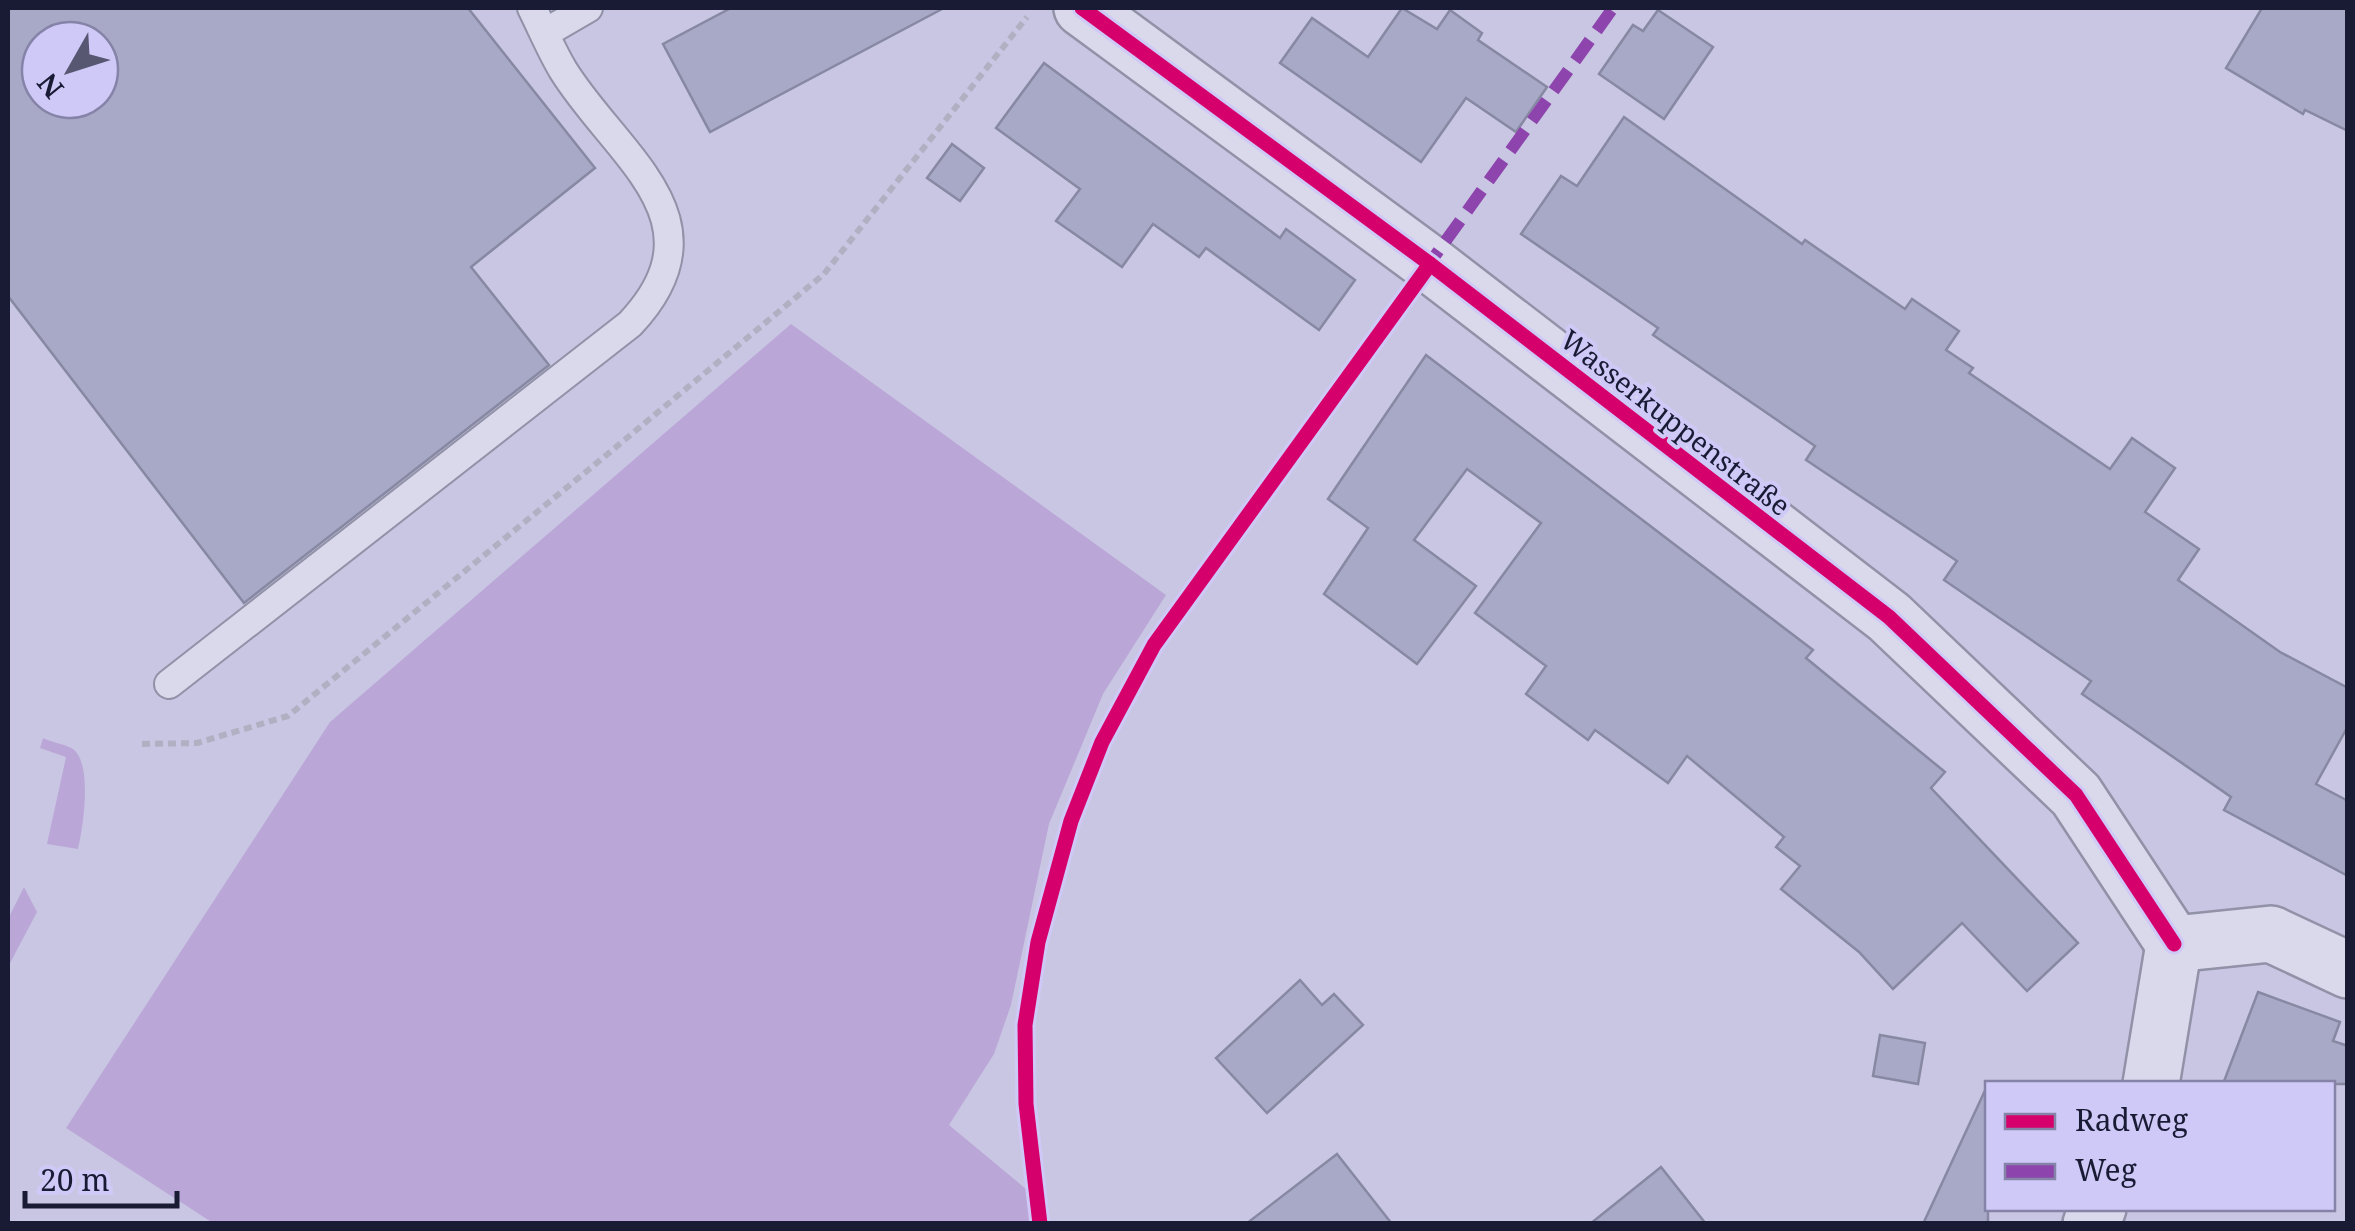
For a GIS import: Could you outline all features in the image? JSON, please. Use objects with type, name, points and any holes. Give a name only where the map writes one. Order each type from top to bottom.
[{"type":"street","name":"Wasserkuppenstraße","points":[[1082,8],[1430,264],[1889,618],[2076,795],[2174,944]]},
{"type":"street","points":[[2151,1081],[2174,944],[2271,934],[2348,970]]},
{"type":"lane","points":[[170,684],[630,324],[652,301],[666,272],[670,244],[666,215],[654,187],[562,70],[538,20],[588,8]]},
{"type":"path","points":[[142,744],[197,742],[288,716],[604,457],[824,274],[1027,16]]},
{"type":"shaded area","points":[[791,324],[1166,595],[1103,694],[1049,824],[1011,1005],[994,1054],[949,1125],[1038,1199],[1050,1223],[213,1223],[66,1128],[330,722]]},
{"type":"shaded area","points":[[43,738],[73,749],[83,768],[85,797],[78,849],[47,844],[66,757],[40,748]]},
{"type":"shaded area","points":[[24,887],[37,912],[8,967],[8,919]]},
{"type":"building","points":[[8,8],[468,8],[595,168],[471,267],[549,365],[244,603],[8,296]]},
{"type":"building","points":[[731,8],[944,8],[710,132],[663,44]]},
{"type":"building","points":[[1402,8],[1437,29],[1450,10],[1482,33],[1478,40],[1547,87],[1516,132],[1466,98],[1421,162],[1280,63],[1312,18],[1368,57]]},
{"type":"building","points":[[2262,8],[2348,8],[2348,131],[2305,110],[2303,114],[2226,68]]},
{"type":"building","points":[[1658,10],[1713,47],[1664,119],[1599,74],[1633,25],[1643,31]]},
{"type":"building","points":[[1044,63],[1280,238],[1286,229],[1355,280],[1319,330],[1206,248],[1199,257],[1153,224],[1122,267],[1056,221],[1080,189],[996,128]]},
{"type":"building","points":[[1624,117],[1802,244],[1805,240],[1905,309],[1912,299],[1959,331],[1946,350],[1973,368],[1969,373],[2110,469],[2132,438],[2175,468],[2145,512],[2199,549],[2178,580],[2280,652],[2348,688],[2348,726],[2316,784],[2348,801],[2348,876],[2224,810],[2231,797],[2082,694],[2091,681],[1944,580],[1957,561],[1806,460],[1815,446],[1653,335],[1658,328],[1521,234],[1561,176],[1577,186]]},
{"type":"building","points":[[952,144],[984,168],[960,201],[927,178]]},
{"type":"building","points":[[1426,355],[1813,650],[1806,658],[1945,772],[1931,788],[2078,943],[2027,991],[1962,923],[1893,989],[1859,952],[1781,889],[1800,866],[1776,847],[1784,837],[1687,756],[1668,783],[1595,730],[1588,740],[1526,694],[1546,666],[1475,613],[1541,523],[1467,469],[1414,540],[1476,586],[1417,664],[1324,594],[1368,528],[1328,499]]},
{"type":"building","points":[[1300,980],[1322,1005],[1334,994],[1363,1025],[1267,1113],[1216,1058]]},
{"type":"building","points":[[2258,992],[2340,1022],[2333,1041],[2348,1046],[2348,1084],[2224,1081]]},
{"type":"building","points":[[1880,1035],[1925,1043],[1918,1084],[1873,1076]]},
{"type":"building","points":[[1985,1090],[1988,1224],[1923,1224]]},
{"type":"building","points":[[1337,1154],[1392,1224],[1246,1224]]},
{"type":"building","points":[[1661,1167],[1706,1224],[1590,1224]]},
{"type":"marked path","points":[[1424,271],[1613,8]]},
{"type":"cycle path","points":[[1082,8],[1430,264],[1889,617],[2076,795],[2174,944]]},
{"type":"cycle path","points":[[1040,1224],[1026,1104],[1025,1025],[1038,942],[1071,821],[1102,742],[1154,645],[1430,264]]}]
